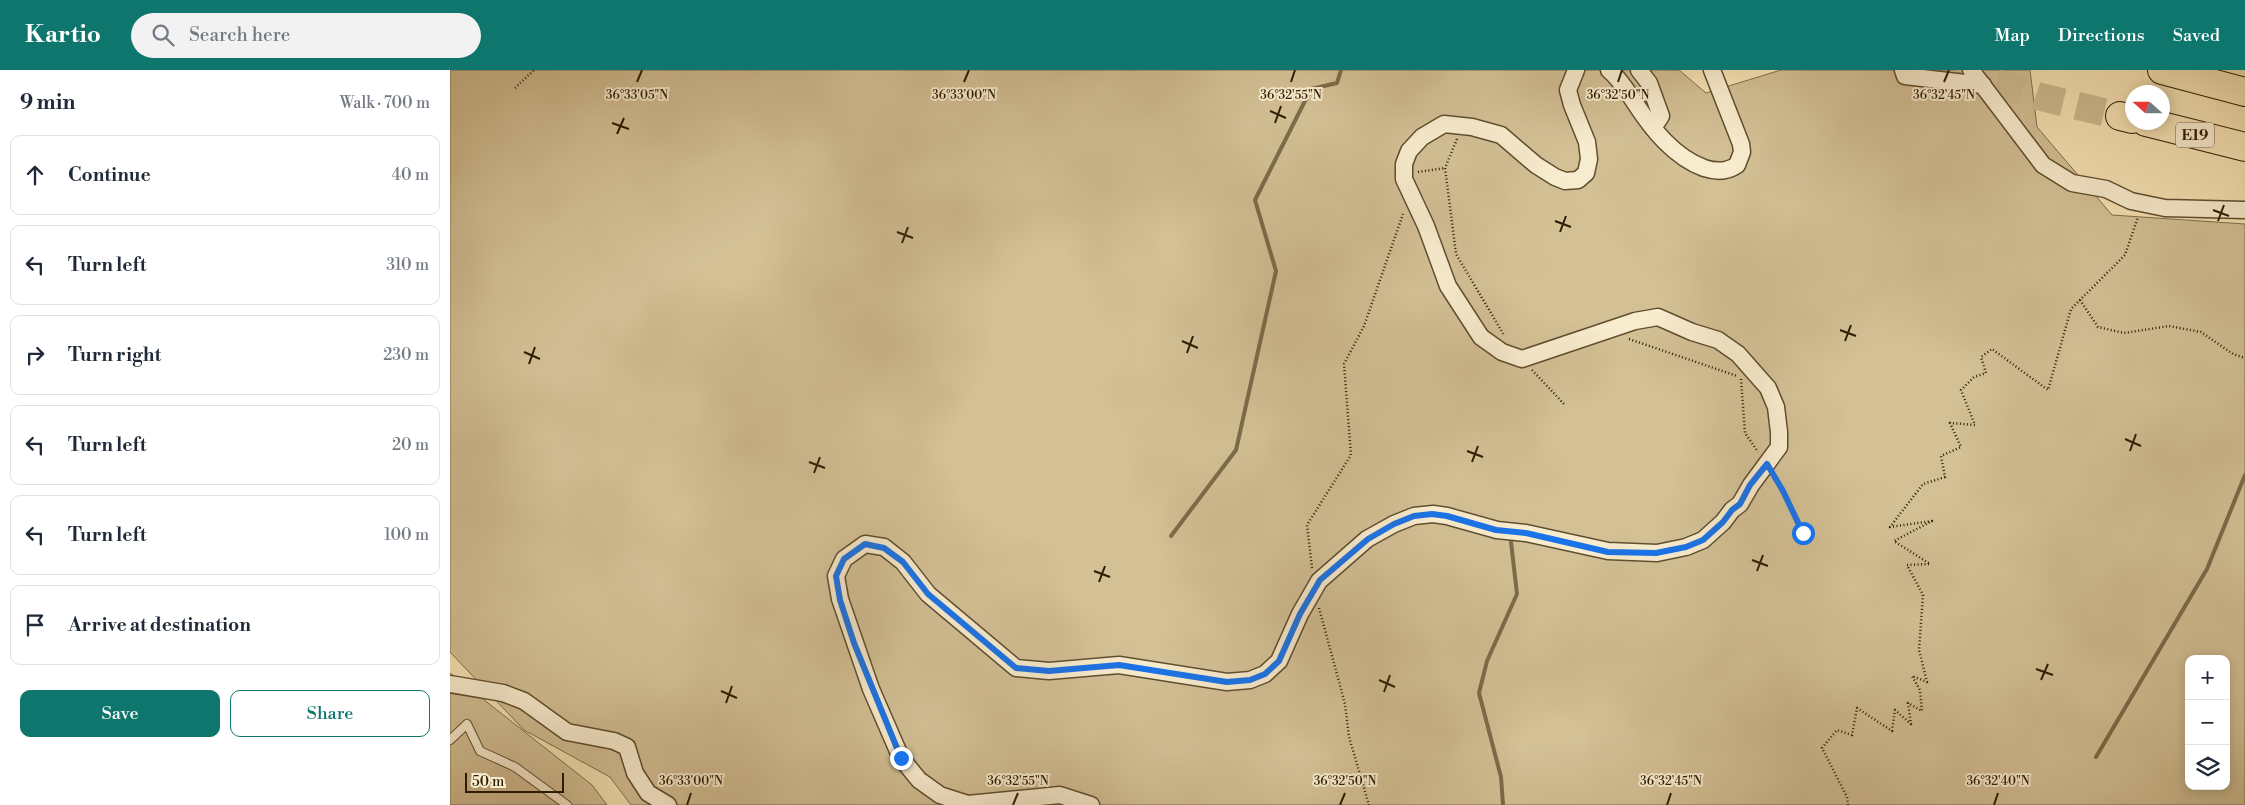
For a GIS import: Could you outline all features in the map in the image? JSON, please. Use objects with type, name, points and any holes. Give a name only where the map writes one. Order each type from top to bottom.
[{"type":"highway","points":[[2162,70],[2245,92]]},
{"type":"highway","name":"E19","points":[[2170,128],[2245,147]]},
{"type":"street","points":[[1091,805],[1082,800],[1060,796],[968,804],[940,795],[919,780],[901,758],[854,643],[840,600],[836,576],[844,559],[865,544],[884,548],[903,562],[928,594],[1016,668],[1031,670],[1119,665],[1227,682],[1250,680],[1265,674],[1279,661],[1300,614],[1320,580],[1368,539],[1394,524],[1414,516],[1447,516],[1496,530],[1526,533],[1608,552],[1656,553],[1686,547],[1703,540],[1740,504],[1750,485],[1779,447],[1776,407],[1768,388],[1738,354],[1718,340],[1658,318],[1635,321],[1522,359],[1502,352],[1481,337],[1448,286],[1426,226],[1404,179],[1404,164],[1409,151],[1422,137],[1444,124],[1472,127],[1501,135],[1536,165],[1555,177],[1565,181],[1578,180],[1586,173],[1589,152],[1568,90],[1576,70]]},
{"type":"street","points":[[1609,70],[1617,77],[1653,128],[1680,156],[1695,165],[1715,171],[1732,169],[1737,165],[1742,152],[1741,144],[1712,70]]},
{"type":"street","points":[[1639,70],[1649,83],[1661,116],[1653,128]]},
{"type":"street","points":[[1903,70],[1905,76],[1983,85]]},
{"type":"street","points":[[1971,70],[2043,165],[2072,183],[2106,189],[2131,201],[2166,208],[2245,210]]},
{"type":"street","points":[[450,684],[504,693],[524,701],[567,732],[614,741],[627,747],[635,773],[648,793],[668,805]]},
{"type":"lane","points":[[450,740],[467,724],[480,751],[515,767],[567,805]]},
{"type":"path","points":[[515,88],[534,70]]},
{"type":"path","points":[[1463,127],[1444,168],[1456,254],[1506,336]]},
{"type":"path","points":[[1404,173],[1431,172],[1444,168]]},
{"type":"path","points":[[1369,805],[1349,737],[1345,704],[1314,589],[1307,525],[1351,455],[1344,364],[1364,326],[1411,193]]},
{"type":"path","points":[[1848,805],[1847,797],[1822,748],[1837,730],[1852,735],[1857,708],[1892,732],[1895,710],[1911,724],[1908,703],[1922,711],[1920,690],[1912,676],[1927,682],[1919,650],[1922,595],[1907,565],[1930,564],[1894,541],[1932,521],[1890,527],[1924,484],[1945,478],[1941,456],[1961,447],[1950,424],[1975,425],[1961,390],[1974,377],[1986,373],[1980,357],[1992,349],[2048,390],[2071,309],[2126,255],[2142,203]]},
{"type":"path","points":[[2080,300],[2098,327],[2124,333],[2170,326],[2201,332],[2233,354],[2245,358]]},
{"type":"path","points":[[1606,331],[1740,377],[1745,433],[1783,491],[1803,533]]},
{"type":"path","points":[[1522,359],[1564,404]]},
{"type":"shaded area","points":[[450,70],[1679,70],[1706,93],[1781,70],[2030,70],[2037,127],[2112,215],[2245,224],[2245,805],[631,805],[610,777],[524,730],[450,652]]},
{"type":"shaded area","points":[[450,673],[592,785],[607,805],[450,805]]},
{"type":"waterway","points":[[1171,536],[1236,450],[1276,271],[1255,200],[1311,89],[1337,83],[1341,70]]},
{"type":"waterway","points":[[2096,757],[2207,569],[2245,475]]},
{"type":"waterway","points":[[1503,805],[1501,777],[1479,693],[1487,661],[1517,594],[1511,542]]},
{"type":"tunnel","points":[[1956,70],[2037,96],[2120,116]]},
{"type":"route","points":[[901,758],[854,643],[840,600],[836,576],[844,559],[865,544],[884,548],[903,562],[928,594],[1016,668],[1049,671],[1119,665],[1227,682],[1250,680],[1265,674],[1279,661],[1300,614],[1320,580],[1368,539],[1394,524],[1414,516],[1432,514],[1447,516],[1496,530],[1526,533],[1608,552],[1656,553],[1686,547],[1703,540],[1740,504],[1750,485],[1767,464],[1783,491],[1803,533]]}]
